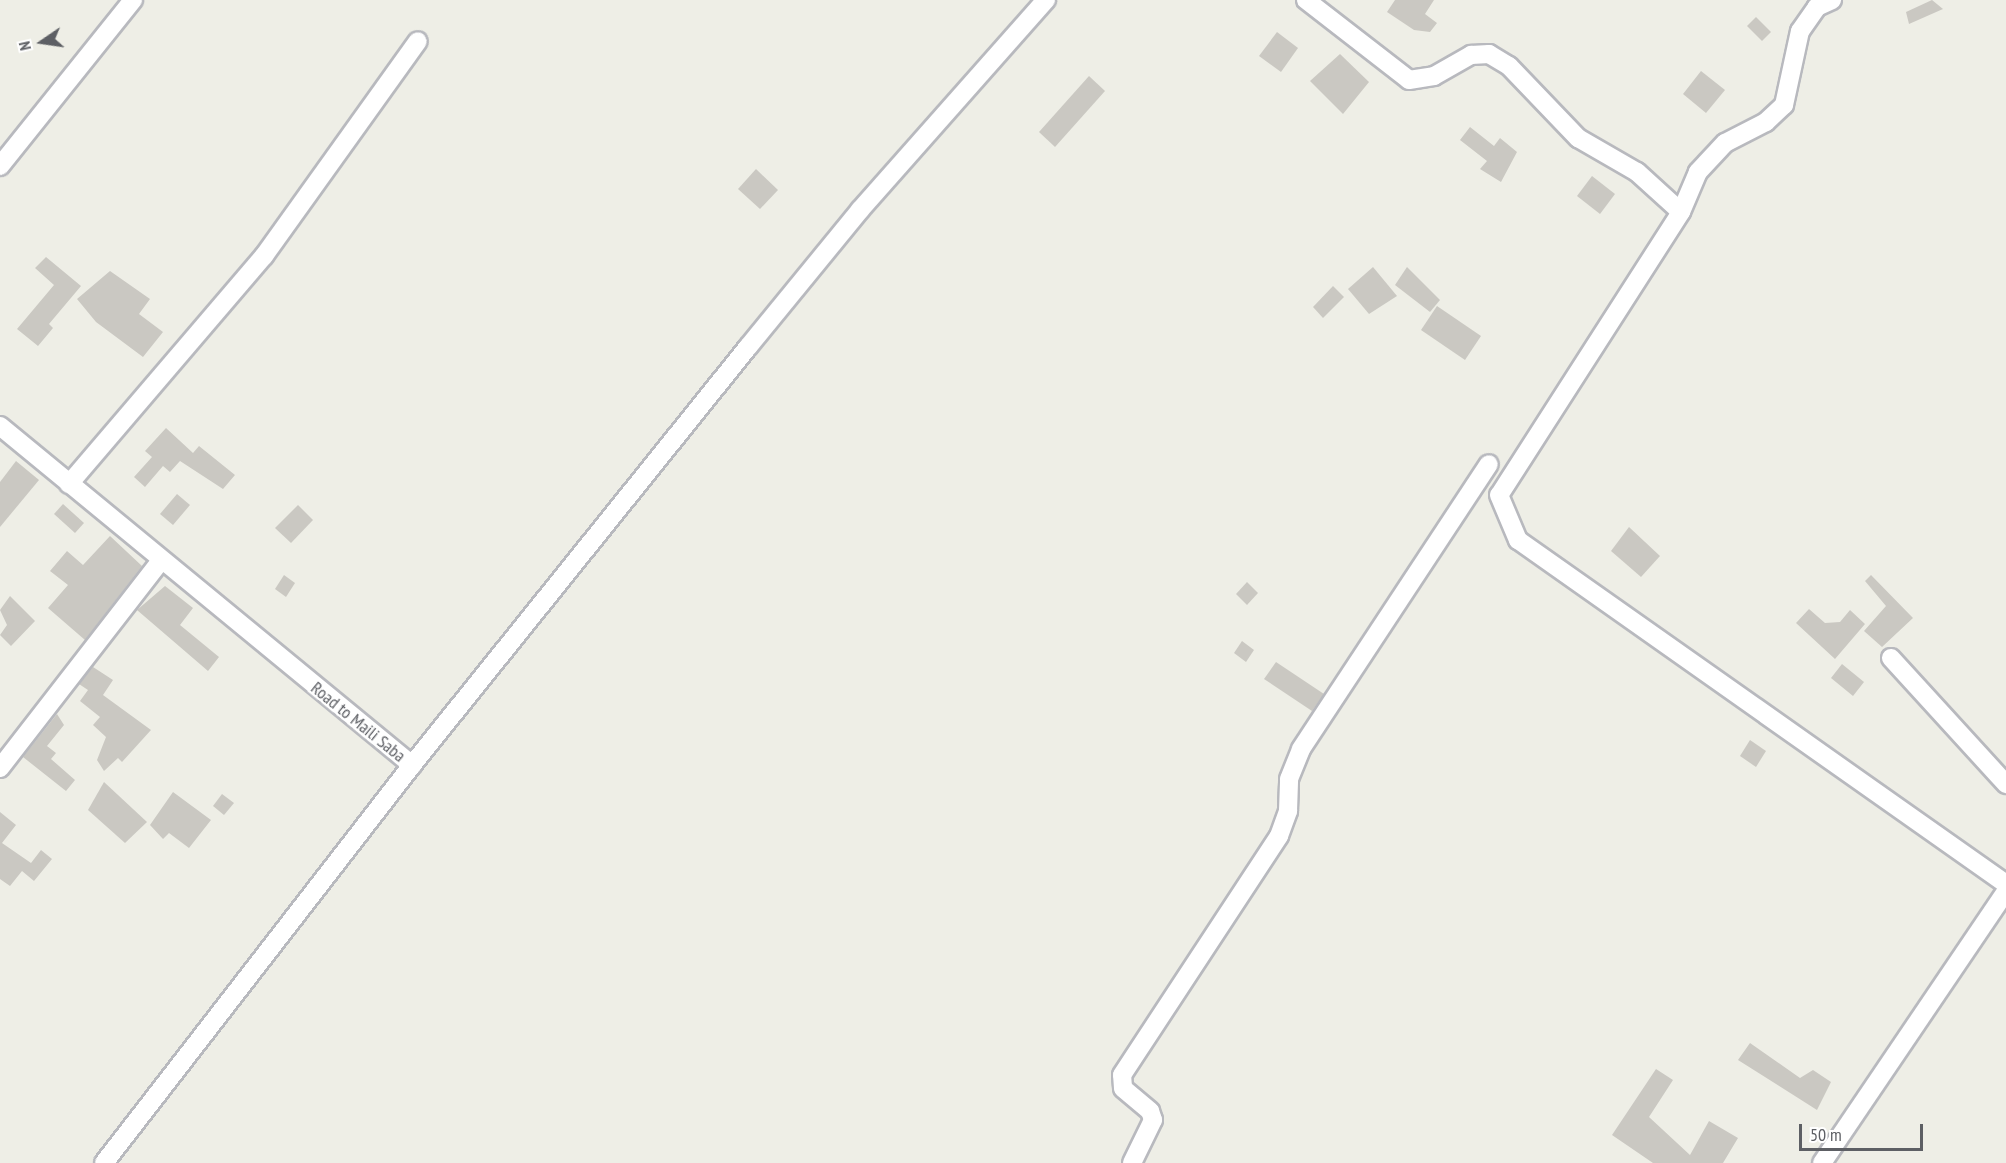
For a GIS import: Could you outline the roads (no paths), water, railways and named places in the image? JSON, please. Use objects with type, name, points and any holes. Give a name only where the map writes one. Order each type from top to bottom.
[{"type":"street","points":[[0,166],[133,0]]},
{"type":"street","points":[[412,765],[860,210],[1046,0]]},
{"type":"street","points":[[1306,0],[1409,80],[1434,76],[1472,55],[1489,54],[1509,66],[1578,138],[1637,172],[1681,212]]},
{"type":"street","points":[[1832,0],[1817,7],[1800,31],[1784,105],[1766,122],[1725,143],[1698,172],[1681,212],[1499,495],[1518,540],[2006,884]]},
{"type":"street","points":[[69,484],[264,256],[418,41]]},
{"type":"street","name":"Road to Maili Saba","points":[[0,426],[160,562],[412,765],[104,1163]]},
{"type":"street","points":[[1132,1163],[1153,1120],[1150,1111],[1123,1088],[1122,1075],[1279,836],[1288,811],[1288,779],[1301,749],[1489,464]]},
{"type":"street","points":[[0,768],[160,562]]},
{"type":"street","points":[[1891,658],[2006,784]]},
{"type":"street","points":[[1822,1163],[2006,891]]}]
